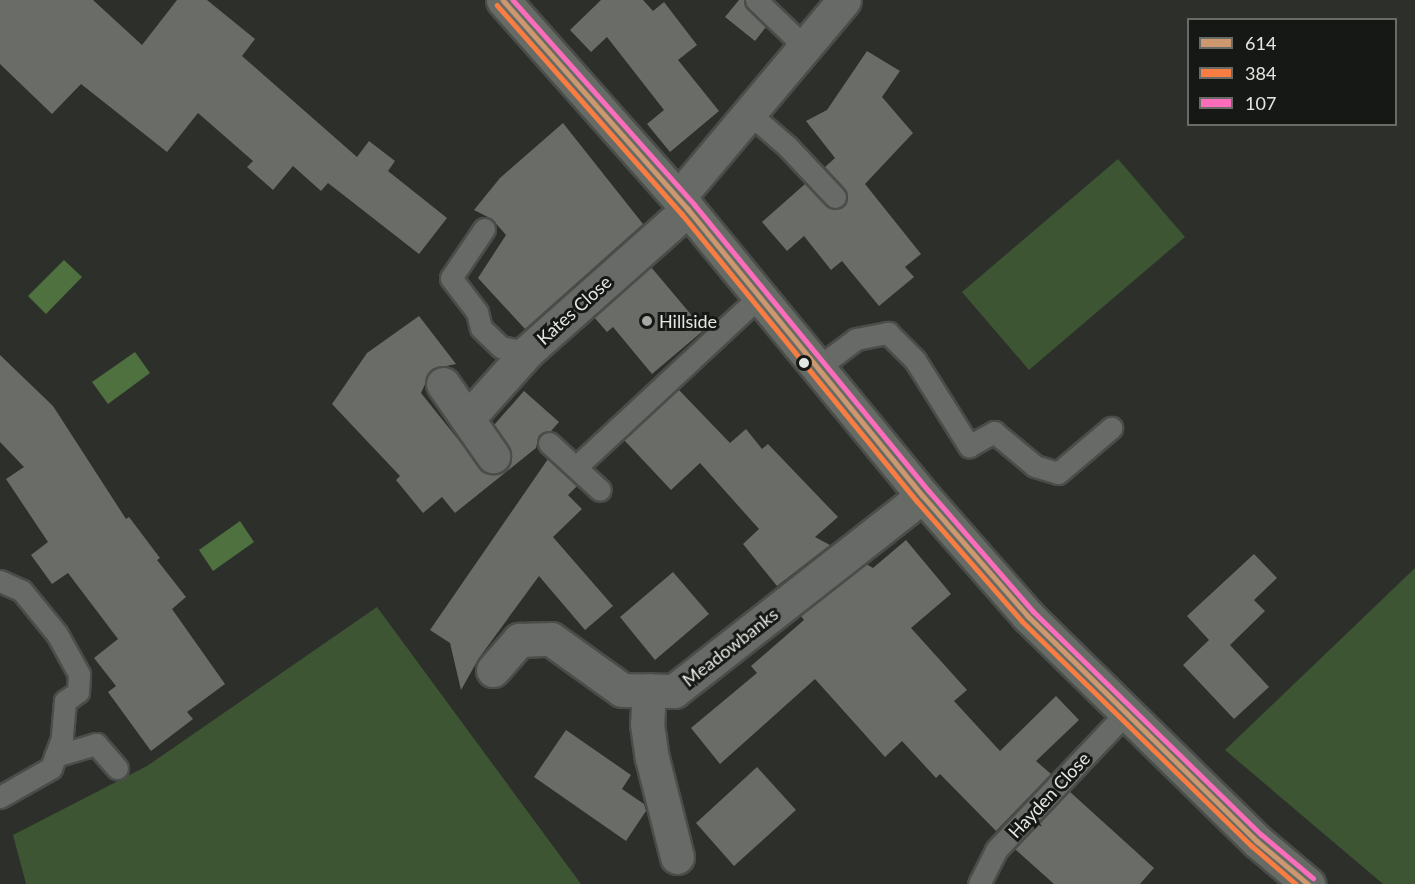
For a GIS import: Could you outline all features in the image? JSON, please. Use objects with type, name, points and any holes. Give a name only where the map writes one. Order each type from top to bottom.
[{"type":"main road","points":[[503,0],[683,204],[820,366],[923,496],[1028,616],[1128,711],[1257,841],[1308,884]]},
{"type":"street","name":"Kates Close","points":[[468,418],[527,352],[683,204],[750,114],[844,0]]},
{"type":"street","points":[[443,384],[493,456]]},
{"type":"street","name":"Meadowbanks","points":[[493,670],[519,640],[551,639],[622,690],[674,691],[923,496]]},
{"type":"street","points":[[649,690],[647,724],[652,758],[677,856]]},
{"type":"lane","points":[[756,0],[805,47]]},
{"type":"lane","points":[[750,114],[788,146],[835,197]]},
{"type":"lane","points":[[484,229],[451,278],[477,312],[481,328],[501,346],[527,352]]},
{"type":"lane","points":[[576,467],[760,296]]},
{"type":"lane","points":[[820,366],[856,339],[888,333],[915,360],[969,446],[994,432],[1035,466],[1058,473],[1111,428]]},
{"type":"lane","points":[[549,443],[600,490]]},
{"type":"lane","points":[[0,581],[22,591],[57,634],[79,674],[78,692],[65,701],[62,738],[51,768],[0,797]]},
{"type":"lane","name":"Hayden Close","points":[[979,884],[996,850],[1128,711]]},
{"type":"lane","points":[[55,756],[96,744],[117,768]]},
{"type":"shaded area","points":[[1118,159],[1185,237],[1029,370],[962,292]]},
{"type":"shaded area","points":[[64,260],[82,277],[46,314],[28,296]]},
{"type":"shaded area","points":[[135,352],[150,373],[108,404],[92,382]]},
{"type":"shaded area","points":[[240,521],[254,542],[213,571],[199,550]]},
{"type":"shaded area","points":[[1415,568],[1415,884],[1383,884],[1225,750]]},
{"type":"shaded area","points":[[377,607],[581,884],[26,884],[13,835],[147,766]]},
{"type":"building","points":[[0,0],[93,0],[142,45],[177,0],[207,0],[255,39],[242,56],[357,157],[369,141],[395,161],[388,171],[447,218],[419,254],[328,183],[321,191],[293,166],[273,190],[247,167],[253,161],[198,113],[167,152],[81,84],[52,114],[0,64]]},
{"type":"building","points":[[601,0],[643,0],[653,11],[664,2],[697,45],[678,60],[719,111],[670,152],[647,124],[664,110],[607,37],[591,52],[570,30]]},
{"type":"building","points":[[739,0],[744,0],[747,9],[766,27],[755,41],[725,17]]},
{"type":"building","points":[[867,51],[900,71],[882,97],[913,133],[865,184],[921,254],[905,267],[914,277],[879,306],[842,261],[831,270],[804,236],[787,251],[762,222],[805,184],[831,209],[838,209],[847,201],[845,189],[825,167],[835,158],[806,121],[827,110]]},
{"type":"building","points":[[563,123],[643,224],[525,329],[478,278],[506,235],[492,219],[474,210],[500,178]]},
{"type":"building","name":"Hillside","points":[[651,267],[704,330],[652,374],[613,327],[607,332],[594,317]]},
{"type":"building","points":[[419,316],[456,364],[432,369],[421,393],[485,473],[495,475],[510,464],[509,446],[494,425],[524,391],[559,422],[551,431],[539,435],[536,448],[455,513],[442,497],[423,513],[396,480],[400,476],[332,404],[367,353]]},
{"type":"building","points":[[0,355],[53,406],[126,519],[129,517],[160,558],[157,560],[186,597],[172,609],[225,684],[187,712],[193,719],[151,751],[108,692],[116,686],[94,658],[118,639],[68,573],[52,584],[31,555],[48,542],[6,479],[24,467],[0,442]]},
{"type":"building","points":[[678,389],[730,443],[746,429],[762,449],[768,444],[838,517],[815,537],[830,545],[777,586],[743,544],[759,529],[700,463],[671,490],[624,440]]},
{"type":"building","points":[[548,459],[577,486],[568,495],[582,509],[553,537],[613,606],[585,630],[539,576],[479,658],[461,690],[450,643],[430,630]]},
{"type":"building","points":[[906,540],[951,594],[911,628],[967,690],[954,701],[1000,751],[1056,696],[1079,720],[1036,761],[1051,774],[996,831],[940,774],[936,778],[902,741],[885,757],[815,679],[720,764],[691,728],[757,673],[751,666],[804,620],[801,616],[866,564],[873,568]]},
{"type":"building","points":[[1254,554],[1277,578],[1254,600],[1265,611],[1230,645],[1269,687],[1234,719],[1183,665],[1209,640],[1187,616]]},
{"type":"building","points":[[673,572],[709,614],[655,660],[620,617]]},
{"type":"building","points":[[566,730],[631,775],[622,789],[644,804],[646,811],[626,841],[534,777]]},
{"type":"building","points":[[757,767],[796,810],[734,866],[696,823]]},
{"type":"building","points":[[1069,791],[1154,868],[1140,884],[1054,884],[1015,849]]},
{"type":"transit line","name":"614","points":[[503,0],[688,209],[923,496],[1028,616],[1257,841],[1308,884]]},
{"type":"transit line","name":"107","points":[[513,0],[694,204],[929,491],[1033,611],[1262,835],[1313,878]]},
{"type":"transit line","name":"384","points":[[497,5],[682,214],[917,501],[1022,621],[1252,846],[1296,884]]},
{"type":"place","name":"Hillside","points":[[647,321]]}]
